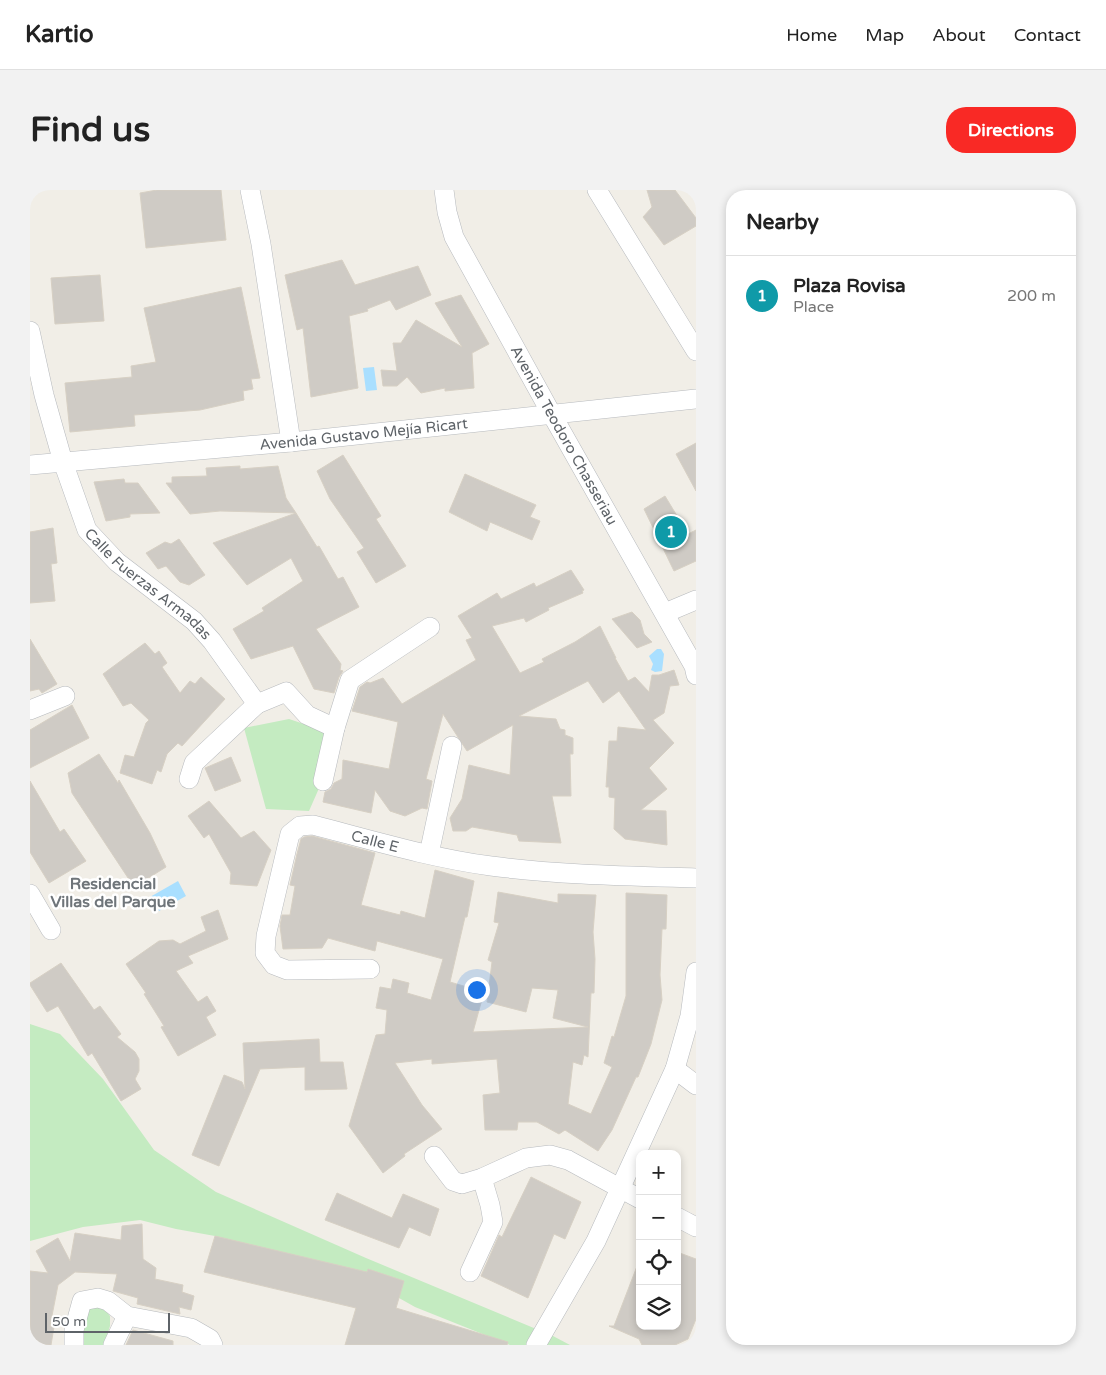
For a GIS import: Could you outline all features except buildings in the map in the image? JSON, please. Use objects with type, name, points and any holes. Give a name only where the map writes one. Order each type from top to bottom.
[{"type":"street","points":[[250,190],[261,244],[291,442]]},
{"type":"street","name":"Avenida Teodoro Chasseriau","points":[[444,190],[447,212],[454,236],[551,413],[665,613],[694,666],[696,675]]},
{"type":"street","points":[[597,190],[696,351]]},
{"type":"street","name":"Calle Fuerzas Armadas","points":[[30,331],[44,395],[63,462],[87,530],[117,562],[194,621],[212,641],[257,704]]},
{"type":"street","name":"Avenida Gustavo Mejía Ricart","points":[[30,465],[291,442],[696,399]]},
{"type":"street","points":[[665,613],[696,600]]},
{"type":"street","points":[[323,781],[335,728],[350,680],[430,627]]},
{"type":"street","points":[[189,779],[194,763],[257,704],[286,692],[307,716],[335,728]]},
{"type":"street","points":[[30,710],[64,696]]},
{"type":"street","points":[[429,854],[452,746]]},
{"type":"street","name":"Calle E","points":[[370,969],[287,970],[274,965],[265,953],[266,936],[290,834],[300,826],[312,825],[429,854],[500,867],[594,875],[696,878]]},
{"type":"street","points":[[30,894],[50,930]]},
{"type":"street","points":[[536,1345],[596,1241],[675,1069],[690,1016],[696,972]]},
{"type":"street","points":[[675,1069],[696,1085]]},
{"type":"street","points":[[434,1156],[454,1182],[462,1184],[482,1178],[526,1158],[550,1155],[568,1160],[636,1196]]},
{"type":"street","points":[[470,1272],[493,1222],[482,1178]]},
{"type":"street","points":[[681,1219],[696,1226]]},
{"type":"street","points":[[74,1345],[74,1330],[82,1301],[98,1298],[108,1301],[127,1316],[191,1328],[210,1339],[213,1345]]},
{"type":"street","points":[[113,1345],[127,1316]]},
{"type":"green space","points":[[289,719],[325,731],[320,786],[309,811],[266,809],[244,728]]},
{"type":"green space","points":[[30,1024],[60,1034],[103,1079],[154,1150],[216,1192],[366,1258],[553,1336],[570,1345],[510,1345],[415,1307],[360,1276],[215,1236],[140,1220],[83,1227],[30,1241]]},
{"type":"green space","points":[[90,1303],[102,1305],[110,1316],[110,1326],[104,1345],[80,1345],[81,1334]]},
{"type":"water","points":[[374,367],[377,390],[366,391],[363,368]]},
{"type":"water","points":[[657,649],[661,649],[664,654],[662,671],[655,672],[651,670],[653,664],[649,656]]},
{"type":"water","points":[[178,881],[186,896],[159,911],[150,897]]},
{"type":"place","name":"Plaza Rovisa","points":[[671,532]]},
{"type":"district","name":"Residencial Villas del Parque","points":[[113,892]]}]
